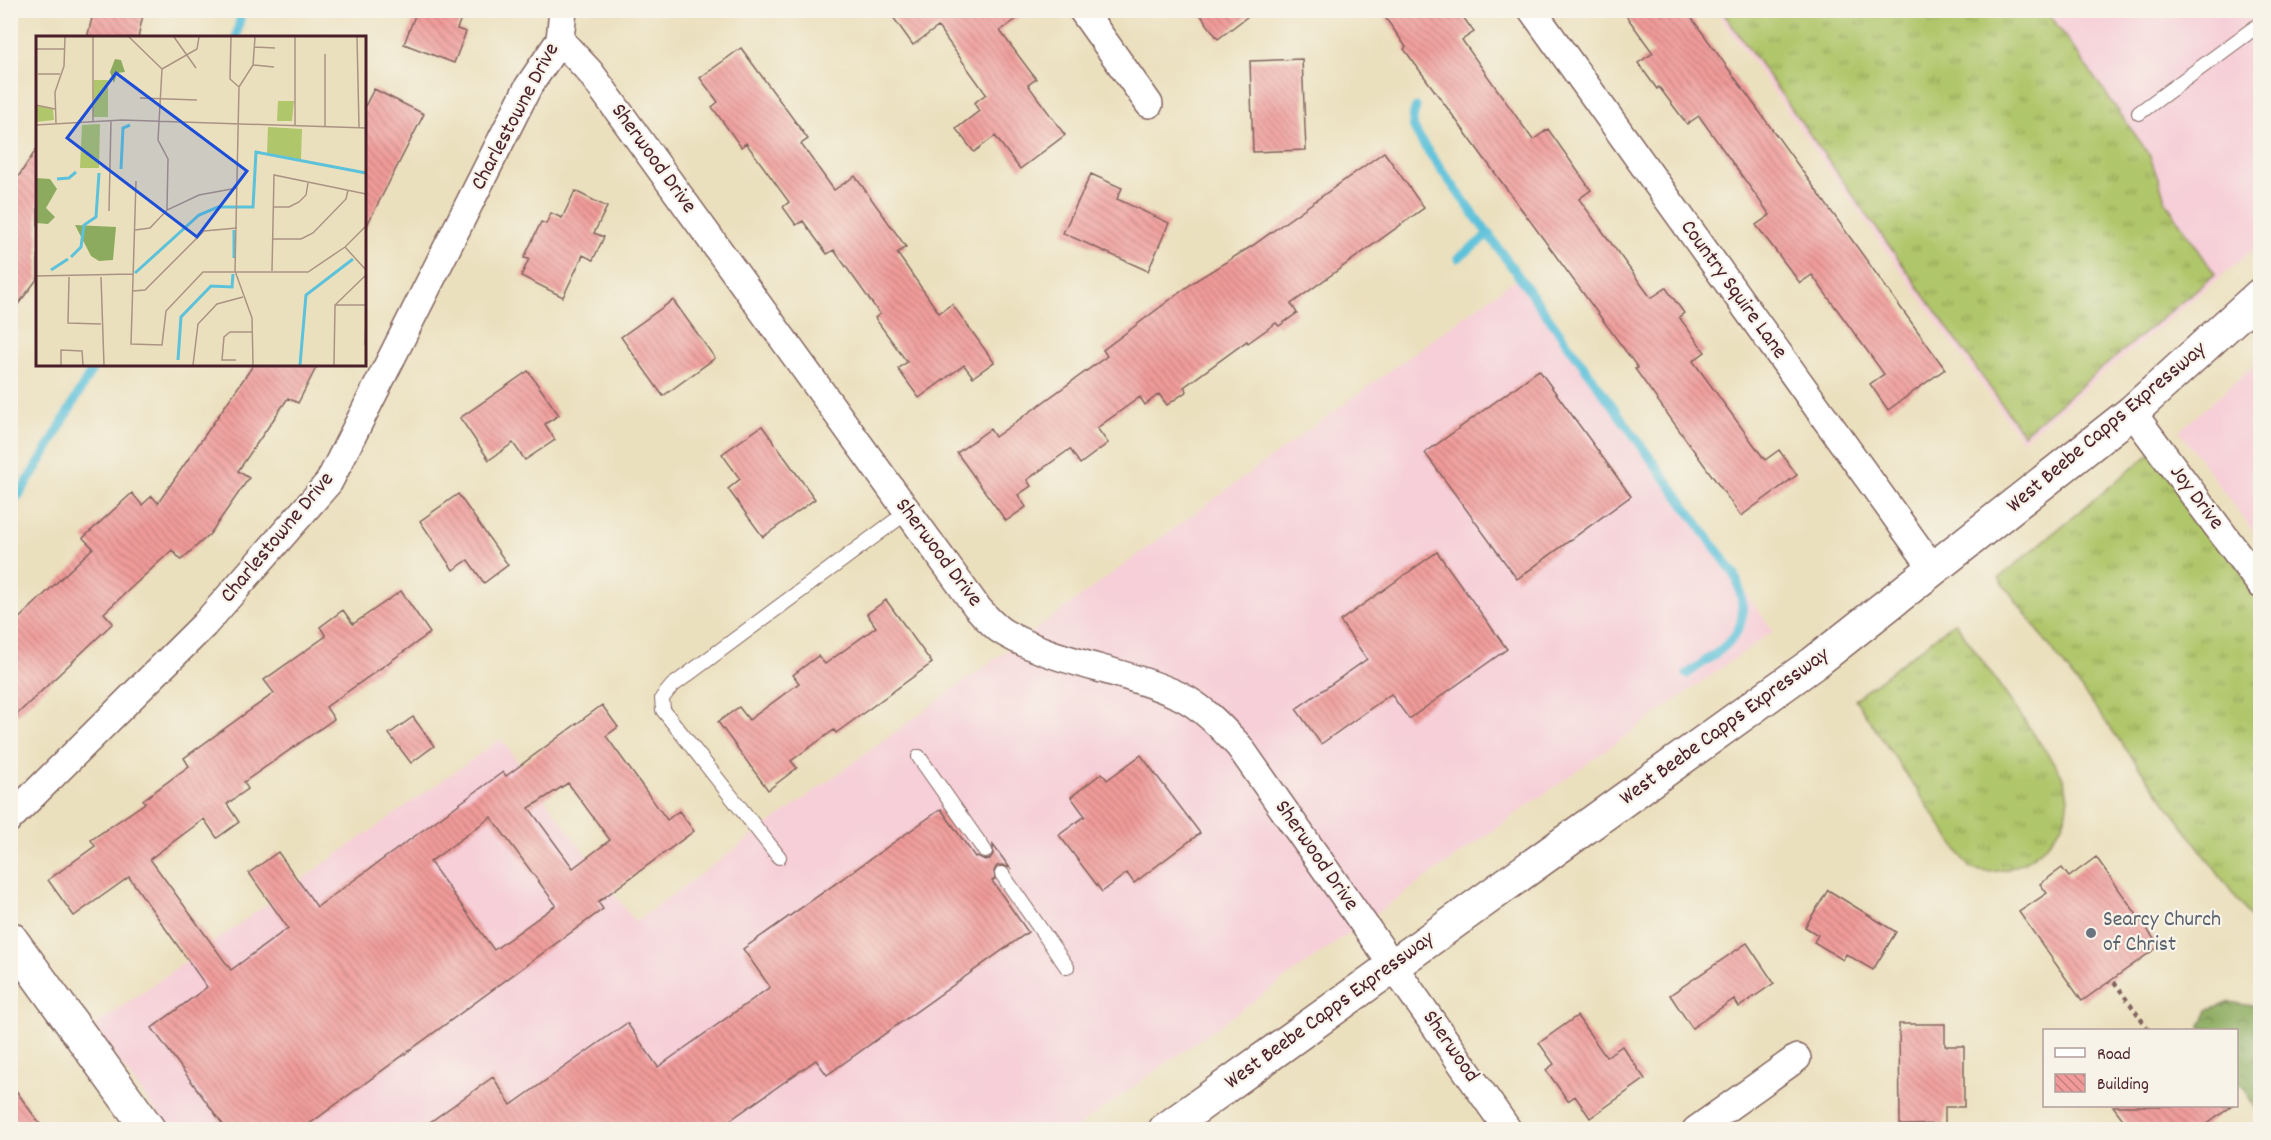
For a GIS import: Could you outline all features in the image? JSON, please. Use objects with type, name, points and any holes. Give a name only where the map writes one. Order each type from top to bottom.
[{"type":"main road","name":"West Beebe Capps Expressway","points":[[1165,1130],[1814,663],[2132,412],[2260,295]]},
{"type":"main road","points":[[10,938],[149,1130]]},
{"type":"street","name":"Charlestowne Drive","points":[[10,818],[204,625],[329,482],[528,87],[560,40],[563,10]]},
{"type":"street","points":[[1082,10],[1149,104]]},
{"type":"street","name":"Country Squire Lane","points":[[1532,10],[1934,570]]},
{"type":"street","name":"Sherwood Drive","points":[[560,40],[590,72],[976,606],[1001,631],[1058,656],[1114,671],[1180,696],[1212,717],[1239,746],[1394,965]]},
{"type":"street","name":"Joy Drive","points":[[2132,412],[2260,584]]},
{"type":"street","name":"Sherwood","points":[[1394,965],[1508,1130]]},
{"type":"street","points":[[1696,1130],[1797,1058]]},
{"type":"lane","points":[[2139,113],[2260,24]]},
{"type":"lane","points":[[779,857],[663,711],[662,698],[672,686],[907,512]]},
{"type":"lane","points":[[919,757],[985,850]]},
{"type":"lane","points":[[1002,874],[1067,968]]},
{"type":"path","points":[[2114,982],[2148,1029]]},
{"type":"shaded area","points":[[1716,11],[2260,11],[2260,244],[2022,441]]},
{"type":"shaded area","points":[[1517,278],[1773,631],[1074,1129],[169,1129],[93,1027],[501,739],[635,922]]},
{"type":"shaded area","points":[[2260,360],[2260,541],[2179,431]]},
{"type":"green space","points":[[1722,11],[2047,11],[2149,154],[2167,204],[2215,274],[2023,434]]},
{"type":"green space","points":[[2153,451],[2260,596],[2260,930],[1999,578]]},
{"type":"green space","points":[[1955,622],[2061,773],[2067,793],[2068,805],[2064,820],[2045,847],[2016,866],[2000,871],[1984,871],[1969,867],[1855,699]]},
{"type":"green space","points":[[2230,1002],[2260,1009],[2260,1129],[2259,1114],[2244,1088],[2238,1083],[2238,1029],[2200,1029],[2208,1010]]},
{"type":"building","points":[[94,10],[144,10],[138,36],[88,36]]},
{"type":"building","points":[[417,10],[464,10],[457,29],[466,32],[454,63],[404,44]]},
{"type":"building","points":[[888,10],[1029,10],[1000,31],[1036,79],[1028,85],[1065,135],[1020,169],[995,136],[974,152],[956,129],[979,111],[974,103],[986,94],[938,27],[913,45]]},
{"type":"building","points":[[1197,10],[1256,10],[1218,39]]},
{"type":"building","points":[[1380,10],[1458,10],[1474,32],[1462,40],[1533,140],[1548,129],[1591,190],[1579,199],[1651,298],[1666,288],[1684,313],[1679,317],[1705,352],[1693,361],[1765,460],[1779,450],[1797,475],[1741,516],[1635,369],[1638,368],[1404,49],[1406,47]]},
{"type":"building","points":[[1622,10],[1686,10],[1945,369],[1888,410],[1870,384],[1884,374],[1812,275],[1800,283],[1756,225],[1770,215],[1699,116],[1687,124],[1638,63],[1653,53]]},
{"type":"building","points":[[741,48],[808,139],[801,144],[834,190],[855,176],[906,247],[897,253],[939,313],[952,304],[994,362],[973,377],[964,365],[919,398],[898,369],[907,362],[875,318],[880,314],[834,250],[827,254],[803,221],[796,225],[783,207],[789,202],[746,143],[741,147],[712,107],[718,102],[700,78]]},
{"type":"building","points":[[1302,59],[1306,150],[1253,152],[1250,61]]},
{"type":"building","points":[[374,89],[424,114],[366,227],[366,104]]},
{"type":"building","points":[[36,150],[36,281],[10,315],[10,189]]},
{"type":"building","points":[[1384,152],[1424,208],[1291,304],[1297,313],[1279,326],[1276,323],[1248,343],[1247,341],[1184,387],[1187,391],[1167,405],[1159,394],[1145,405],[1140,397],[1097,428],[1108,443],[1080,464],[1070,449],[1027,480],[1031,486],[1018,495],[1026,507],[1006,521],[957,453],[990,429],[995,437],[1107,356],[1103,350],[1195,281],[1252,246]]},
{"type":"building","points":[[1091,174],[1122,188],[1117,199],[1169,223],[1148,271],[1063,233]]},
{"type":"building","points":[[575,191],[607,207],[594,233],[604,237],[593,260],[583,255],[563,297],[521,276],[529,259],[524,258],[541,222],[546,224],[551,213],[562,218]]},
{"type":"building","points":[[673,300],[715,358],[663,396],[621,337]]},
{"type":"building","points":[[253,366],[317,366],[298,403],[288,398],[238,471],[249,478],[210,534],[181,560],[172,550],[104,613],[113,623],[10,721],[10,627],[93,548],[83,538],[132,493],[142,505],[152,496],[158,503]]},
{"type":"building","points":[[1539,370],[1631,496],[1517,579],[1425,453]]},
{"type":"building","points":[[528,371],[559,415],[545,424],[555,440],[525,460],[513,443],[489,460],[460,418]]},
{"type":"building","points":[[762,426],[815,499],[763,537],[728,489],[740,479],[722,454]]},
{"type":"building","points":[[458,494],[508,565],[484,583],[468,560],[453,570],[420,521]]},
{"type":"building","points":[[1437,552],[1507,649],[1409,719],[1391,694],[1321,744],[1296,709],[1367,659],[1340,621]]},
{"type":"building","points":[[401,591],[430,633],[326,707],[334,719],[244,782],[248,789],[227,804],[239,822],[217,838],[204,819],[150,859],[231,970],[288,928],[249,873],[278,852],[317,907],[503,772],[506,776],[602,705],[618,727],[606,736],[667,820],[679,811],[694,831],[598,902],[603,909],[301,1130],[227,1130],[152,1028],[207,987],[129,877],[74,916],[48,880],[95,846],[91,840],[145,803],[143,800],[189,766],[184,758],[274,693],[264,680],[326,636],[320,627],[343,610],[353,624]],"holes":[[[568,783],[610,840],[573,868],[529,808]],[[491,817],[556,905],[494,950],[430,862]]]},
{"type":"building","points":[[886,600],[932,663],[836,733],[834,730],[791,761],[797,768],[768,790],[718,722],[739,707],[749,720],[799,683],[793,675],[818,656],[825,664],[876,627],[867,614]]},
{"type":"building","points":[[413,717],[434,746],[411,763],[389,734]]},
{"type":"building","points":[[1141,755],[1200,833],[1134,883],[1127,873],[1102,892],[1059,835],[1085,816],[1071,797],[1102,773],[1107,780]]},
{"type":"building","points":[[941,809],[975,857],[990,859],[993,854],[993,845],[1010,868],[997,866],[994,871],[995,879],[992,881],[1028,932],[827,1075],[816,1060],[716,1130],[419,1130],[493,1077],[511,1105],[627,1023],[658,1067],[770,987],[743,949]]},
{"type":"building","points":[[2096,857],[2159,946],[2082,1001],[2019,912],[2047,893],[2040,884],[2062,868],[2069,877]]},
{"type":"building","points":[[1828,890],[1896,932],[1873,970],[1846,954],[1843,960],[1814,942],[1818,935],[1805,927]]},
{"type":"building","points":[[1747,943],[1774,983],[1739,1007],[1734,999],[1692,1028],[1670,995]]},
{"type":"building","points":[[1577,1016],[1606,1057],[1622,1046],[1645,1079],[1590,1118],[1575,1096],[1568,1101],[1546,1070],[1554,1064],[1539,1043]]},
{"type":"building","points":[[1899,1024],[1945,1024],[1945,1046],[1964,1046],[1964,1107],[1945,1107],[1945,1124],[1900,1125]]},
{"type":"building","points":[[10,1082],[44,1130],[10,1130]]},
{"type":"building","points":[[2114,1107],[2231,1107],[2199,1130],[2131,1130]]},
{"type":"waterway","points":[[236,36],[242,10]]},
{"type":"waterway","points":[[1416,107],[1413,123],[1418,137],[1735,575],[1741,595],[1742,611],[1735,635],[1716,654],[1687,674]]},
{"type":"waterway","points":[[1458,258],[1490,234]]},
{"type":"waterway","points":[[10,503],[19,495],[44,455],[94,366]]},
{"type":"place","name":"Searcy Church of Christ","points":[[2091,933]]}]
